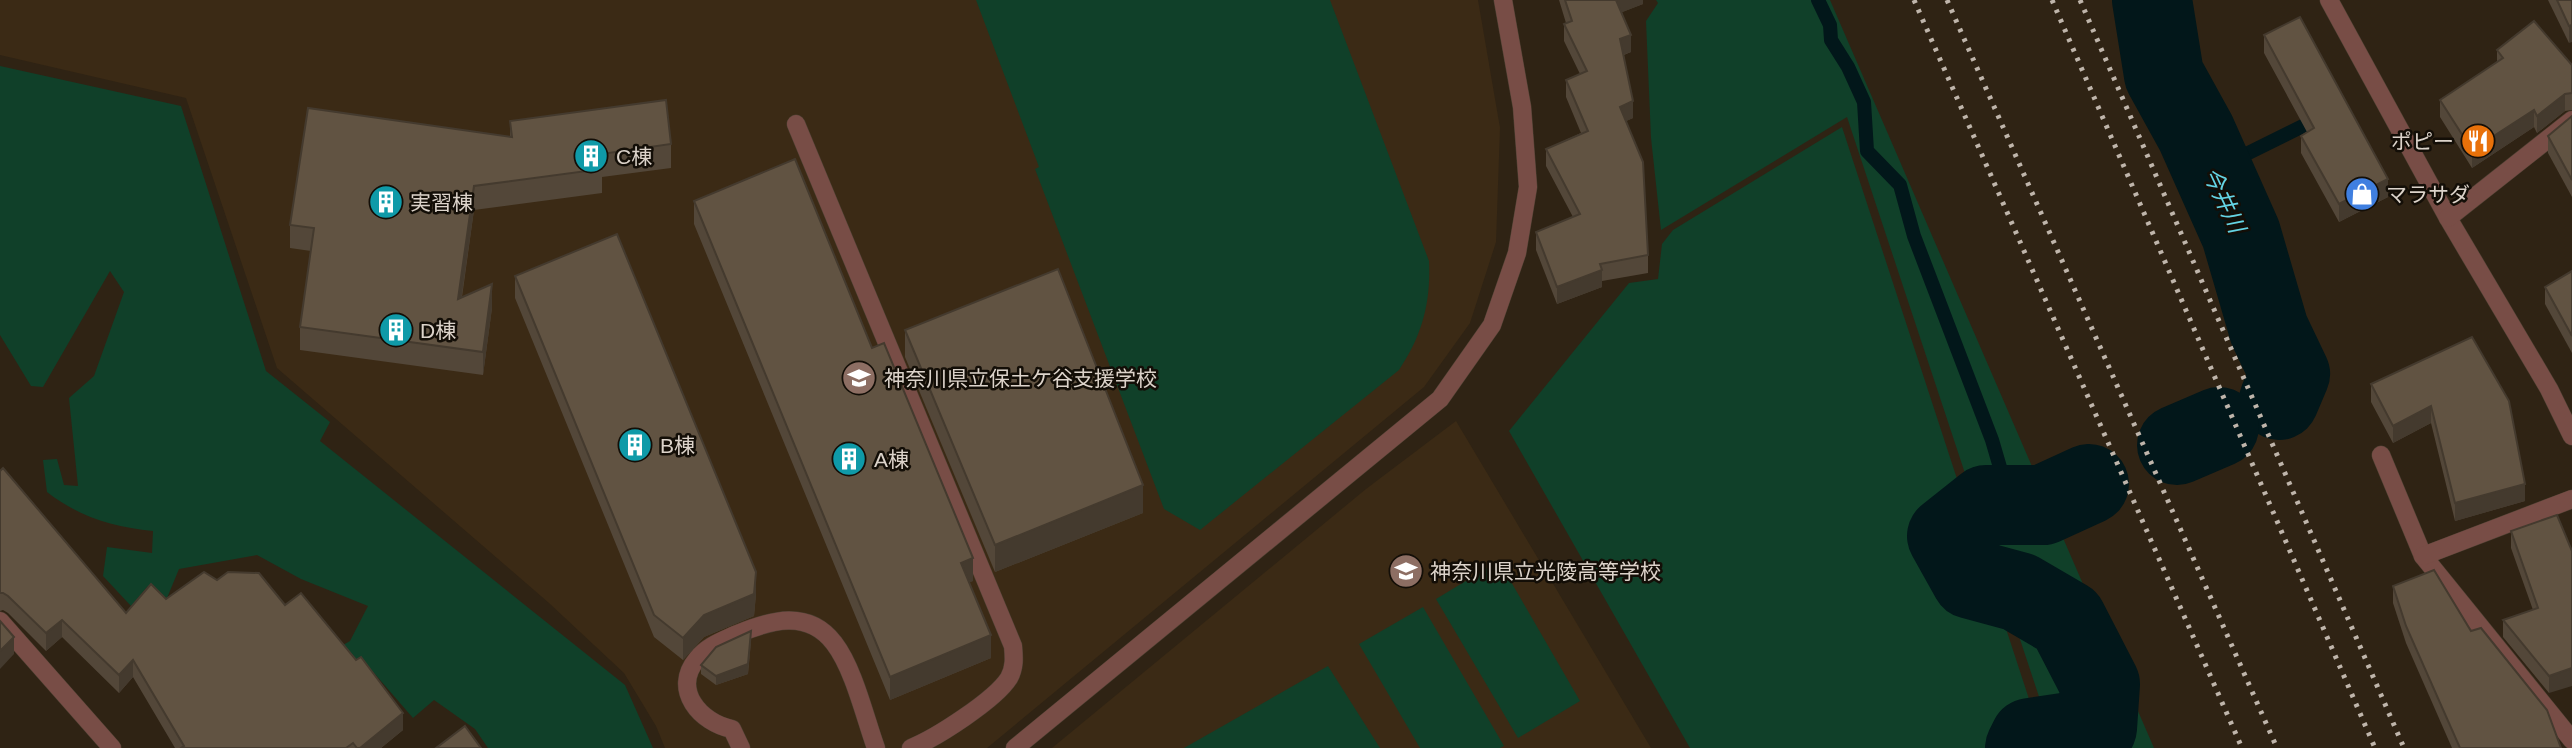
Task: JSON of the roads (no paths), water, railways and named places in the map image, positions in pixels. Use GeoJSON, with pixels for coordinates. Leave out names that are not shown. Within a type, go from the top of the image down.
{"type":"FeatureCollection","features":[{"type":"Feature","properties":{"kind":"street"},"geometry":{"type":"LineString","coordinates":[[1015,748],[1440,399],[1492,325],[1517,253],[1528,187],[1522,107],[1503,0]]}},
{"type":"Feature","properties":{"kind":"street"},"geometry":{"type":"LineString","coordinates":[[2329,0],[2448,218],[2549,389],[2572,436]]}},
{"type":"Feature","properties":{"kind":"street"},"geometry":{"type":"LineString","coordinates":[[2448,218],[2572,120]]}},
{"type":"Feature","properties":{"kind":"street"},"geometry":{"type":"LineString","coordinates":[[796,124],[1013,646],[1013,666],[1004,684],[937,737],[911,748]]}},
{"type":"Feature","properties":{"kind":"street"},"geometry":{"type":"LineString","coordinates":[[2381,455],[2423,556],[2572,740]]}},
{"type":"Feature","properties":{"kind":"street"},"geometry":{"type":"LineString","coordinates":[[2423,556],[2572,499]]}},
{"type":"Feature","properties":{"kind":"street"},"geometry":{"type":"LineString","coordinates":[[741,748],[732,729],[715,725],[699,715],[690,698],[689,680],[694,662],[707,648],[766,622],[784,619],[804,621],[821,630],[835,644],[876,748]]}},
{"type":"Feature","properties":{"kind":"street"},"geometry":{"type":"LineString","coordinates":[[0,621],[112,748]]}},
{"type":"Feature","properties":{"kind":"waterway"},"geometry":{"type":"LineString","coordinates":[[1818,0],[1830,25],[1831,40],[1848,67],[1864,102],[1867,151],[1900,185],[1914,236],[1992,440],[2011,505]]}},
{"type":"Feature","properties":{"kind":"waterway","name":"今井川"},"geometry":{"type":"LineString","coordinates":[[2152,0],[2164,75],[2196,133],[2241,234],[2269,330],[2290,374],[2279,400]]}},
{"type":"Feature","properties":{"kind":"waterway"},"geometry":{"type":"LineString","coordinates":[[2212,171],[2319,118]]}},
{"type":"Feature","properties":{"kind":"waterway","name":"今井川"},"geometry":{"type":"LineString","coordinates":[[2177,445],[2219,427]]}},
{"type":"Feature","properties":{"kind":"waterway","name":"今井川"},"geometry":{"type":"LineString","coordinates":[[2025,748],[2030,738],[2097,728],[2100,684],[2067,620],[2019,592],[1971,579],[1947,536],[1986,505],[2043,505],[2089,484]]}},
{"type":"Feature","properties":{"kind":"railway"},"geometry":{"type":"LineString","coordinates":[[1914,0],[2242,748]]}},
{"type":"Feature","properties":{"kind":"railway"},"geometry":{"type":"LineString","coordinates":[[1947,0],[2277,748]]}},
{"type":"Feature","properties":{"kind":"railway"},"geometry":{"type":"LineString","coordinates":[[2052,0],[2375,748]]}},
{"type":"Feature","properties":{"kind":"railway"},"geometry":{"type":"LineString","coordinates":[[2080,0],[2404,748]]}},
{"type":"Feature","properties":{"kind":"place","name":"ポピー"},"geometry":{"type":"Point","coordinates":[2478,141]}},
{"type":"Feature","properties":{"kind":"place","name":"C棟"},"geometry":{"type":"Point","coordinates":[591,156]}},
{"type":"Feature","properties":{"kind":"place","name":"マラサダ"},"geometry":{"type":"Point","coordinates":[2362,194]}},
{"type":"Feature","properties":{"kind":"place","name":"実習棟"},"geometry":{"type":"Point","coordinates":[386,202]}},
{"type":"Feature","properties":{"kind":"place","name":"D棟"},"geometry":{"type":"Point","coordinates":[396,330]}},
{"type":"Feature","properties":{"kind":"place","name":"神奈川県立保土ケ谷支援学校"},"geometry":{"type":"Point","coordinates":[859,378]}},
{"type":"Feature","properties":{"kind":"place","name":"B棟"},"geometry":{"type":"Point","coordinates":[635,445]}},
{"type":"Feature","properties":{"kind":"place","name":"A棟"},"geometry":{"type":"Point","coordinates":[849,459]}},
{"type":"Feature","properties":{"kind":"place","name":"神奈川県立光陵高等学校"},"geometry":{"type":"Point","coordinates":[1406,571]}}]}
